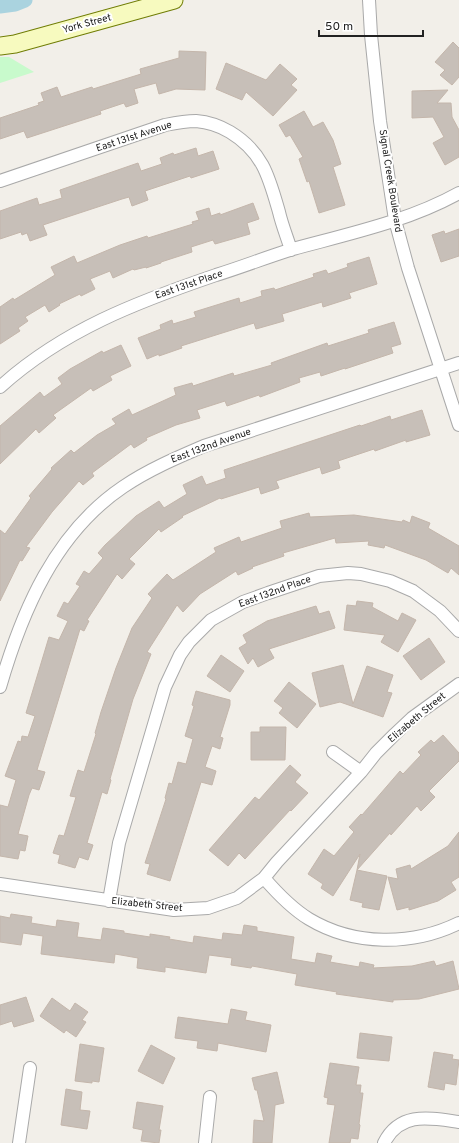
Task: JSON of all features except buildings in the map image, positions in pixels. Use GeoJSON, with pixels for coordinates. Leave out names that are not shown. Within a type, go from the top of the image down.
{"type":"FeatureCollection","features":[{"type":"Feature","properties":{"kind":"street","name":"York Street"},"geometry":{"type":"LineString","coordinates":[[0,46],[15,44],[174,0]]}},
{"type":"Feature","properties":{"kind":"street","name":"Signal Creek Boulevard"},"geometry":{"type":"LineString","coordinates":[[369,0],[380,121],[395,220],[408,268],[459,425]]}},
{"type":"Feature","properties":{"kind":"street","name":"East 131st Avenue"},"geometry":{"type":"LineString","coordinates":[[0,181],[166,125],[186,121],[205,122],[224,128],[237,136],[248,145],[259,158],[270,180],[291,250]]}},
{"type":"Feature","properties":{"kind":"street","name":"East 131st Place"},"geometry":{"type":"LineString","coordinates":[[0,387],[18,371],[56,344],[105,317],[159,294],[291,250],[362,231],[395,220],[446,200],[459,193]]}},
{"type":"Feature","properties":{"kind":"street","name":"East 132nd Avenue"},"geometry":{"type":"LineString","coordinates":[[0,687],[25,612],[48,568],[74,532],[105,501],[122,488],[137,478],[175,458],[204,446],[459,363]]}},
{"type":"Feature","properties":{"kind":"street","name":"East 132nd Place"},"geometry":{"type":"LineString","coordinates":[[109,901],[119,843],[165,688],[180,655],[189,642],[211,620],[243,602],[319,576],[361,574],[390,581],[413,591],[440,611],[459,631]]}},
{"type":"Feature","properties":{"kind":"street","name":"Elizabeth Street"},"geometry":{"type":"LineString","coordinates":[[0,884],[174,910],[208,908],[237,898],[264,878],[361,772],[376,753],[395,734],[433,702],[459,684]]}},
{"type":"Feature","properties":{"kind":"street"},"geometry":{"type":"LineString","coordinates":[[333,752],[361,772]]}},
{"type":"Feature","properties":{"kind":"street"},"geometry":{"type":"LineString","coordinates":[[264,878],[291,906],[308,918],[325,927],[347,935],[367,939],[388,940],[409,938],[434,933],[459,923]]}},
{"type":"Feature","properties":{"kind":"street"},"geometry":{"type":"LineString","coordinates":[[19,1143],[30,1068]]}},
{"type":"Feature","properties":{"kind":"street"},"geometry":{"type":"LineString","coordinates":[[205,1143],[210,1097]]}},
{"type":"Feature","properties":{"kind":"street"},"geometry":{"type":"LineString","coordinates":[[384,1143],[396,1128],[414,1118],[429,1118],[459,1122]]}},
{"type":"Feature","properties":{"kind":"green space"},"geometry":{"type":"Polygon","coordinates":[[[0,57],[9,57],[34,72],[0,83],[0,57]]]}},
{"type":"Feature","properties":{"kind":"waterway"},"geometry":{"type":"LineString","coordinates":[[0,6],[15,4],[25,0]]}}]}
